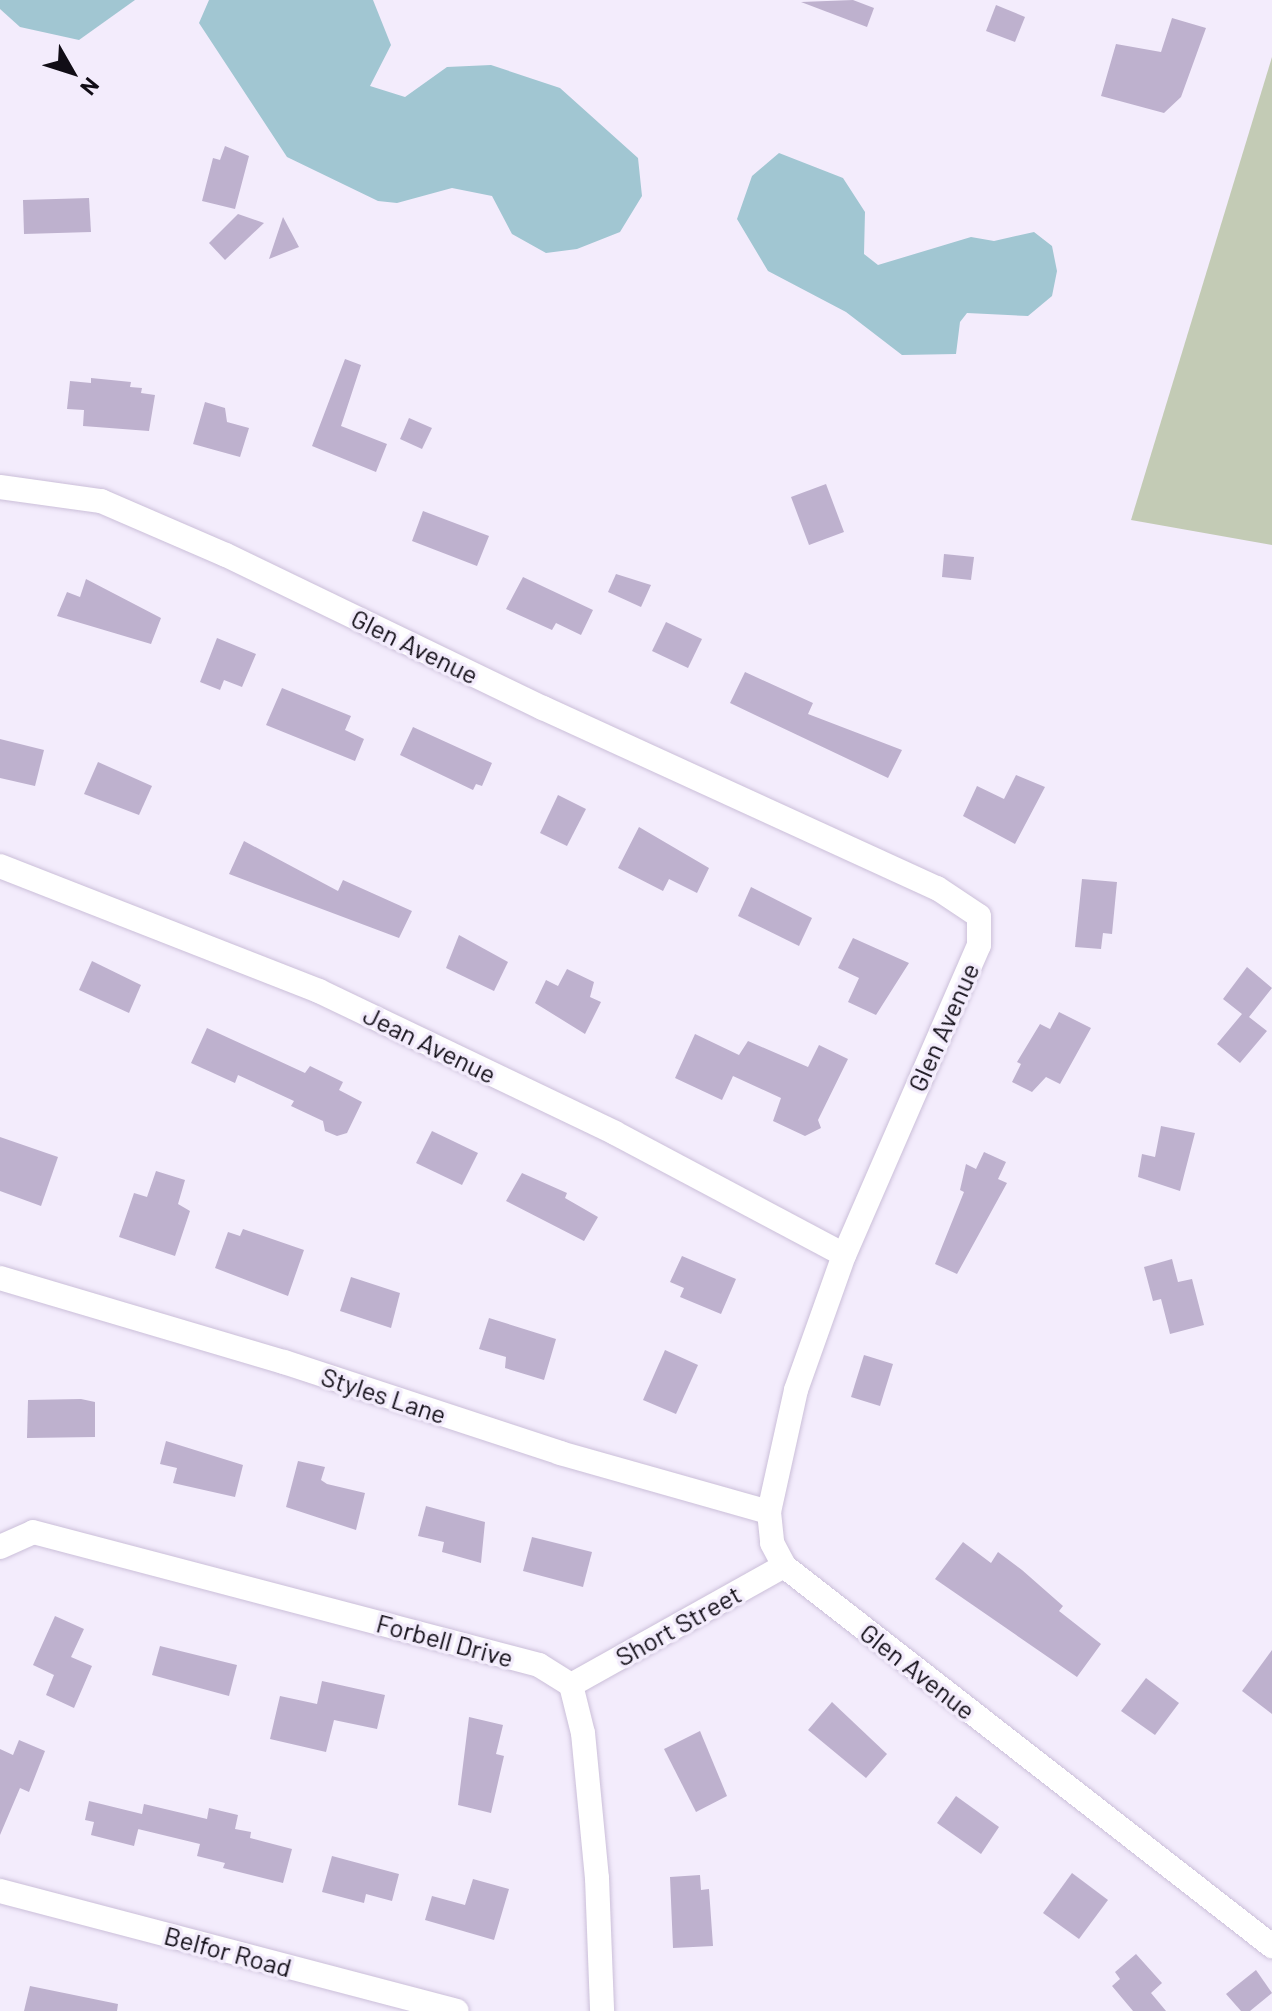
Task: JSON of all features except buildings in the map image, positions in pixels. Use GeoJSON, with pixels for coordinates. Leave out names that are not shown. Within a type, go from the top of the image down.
{"type":"FeatureCollection","features":[{"type":"Feature","properties":{"kind":"street","name":"Glen Avenue"},"geometry":{"type":"LineString","coordinates":[[0,487],[101,501],[226,555],[543,708],[937,888],[979,916],[979,945],[844,1255],[796,1390],[769,1512],[772,1543],[784,1566],[1272,1946]]}},
{"type":"Feature","properties":{"kind":"street","name":"Jean Avenue"},"geometry":{"type":"LineString","coordinates":[[0,866],[319,991],[615,1133],[844,1255]]}},
{"type":"Feature","properties":{"kind":"street","name":"Styles Lane"},"geometry":{"type":"LineString","coordinates":[[0,1278],[284,1362],[560,1453],[769,1512]]}},
{"type":"Feature","properties":{"kind":"street","name":"Forbell Drive"},"geometry":{"type":"LineString","coordinates":[[0,1547],[33,1532],[539,1665],[571,1685]]}},
{"type":"Feature","properties":{"kind":"street","name":"Short Street"},"geometry":{"type":"LineString","coordinates":[[571,1685],[784,1566]]}},
{"type":"Feature","properties":{"kind":"street"},"geometry":{"type":"LineString","coordinates":[[571,1685],[583,1733],[597,1878],[602,2011]]}},
{"type":"Feature","properties":{"kind":"street","name":"Belfor Road"},"geometry":{"type":"LineString","coordinates":[[0,1891],[456,2011]]}},
{"type":"Feature","properties":{"kind":"green space"},"geometry":{"type":"Polygon","coordinates":[[[1272,57],[1272,545],[1131,520],[1272,57]]]}},
{"type":"Feature","properties":{"kind":"water"},"geometry":{"type":"Polygon","coordinates":[[[0,0],[135,0],[79,40],[20,27],[0,9],[0,0]]]}},
{"type":"Feature","properties":{"kind":"water"},"geometry":{"type":"Polygon","coordinates":[[[209,0],[373,0],[391,45],[370,86],[405,97],[447,67],[491,65],[560,88],[638,158],[642,196],[620,232],[577,249],[546,253],[512,234],[492,196],[452,188],[397,203],[378,201],[287,157],[199,23],[209,0]]]}},
{"type":"Feature","properties":{"kind":"water"},"geometry":{"type":"Polygon","coordinates":[[[779,153],[843,178],[865,212],[864,254],[878,265],[971,237],[994,241],[1034,232],[1052,246],[1057,271],[1052,296],[1028,316],[967,313],[960,322],[956,354],[902,355],[846,312],[768,271],[737,219],[752,176],[779,153]]]}}]}
